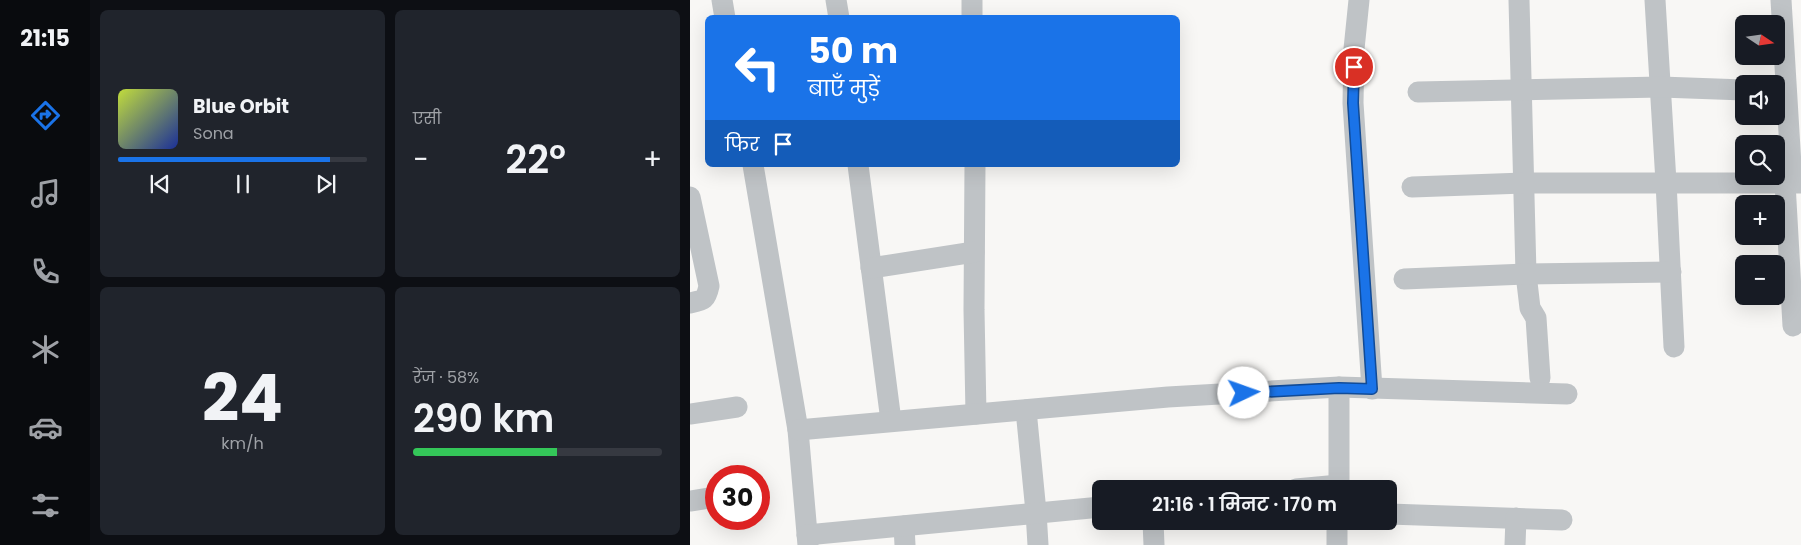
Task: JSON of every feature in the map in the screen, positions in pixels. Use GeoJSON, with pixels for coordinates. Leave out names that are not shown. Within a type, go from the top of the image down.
{"type":"FeatureCollection","features":[{"type":"Feature","properties":{"kind":"street"},"geometry":{"type":"LineString","coordinates":[[722,0],[725,15]]}},
{"type":"Feature","properties":{"kind":"street"},"geometry":{"type":"LineString","coordinates":[[836,0],[838,15]]}},
{"type":"Feature","properties":{"kind":"street"},"geometry":{"type":"LineString","coordinates":[[972,0],[972,15]]}},
{"type":"Feature","properties":{"kind":"street"},"geometry":{"type":"LineString","coordinates":[[1359,0],[1354,49],[1353,103],[1372,389]]}},
{"type":"Feature","properties":{"kind":"street"},"geometry":{"type":"LineString","coordinates":[[1519,0],[1526,274],[1530,308],[1536,318],[1540,378]]}},
{"type":"Feature","properties":{"kind":"street"},"geometry":{"type":"LineString","coordinates":[[1655,0],[1674,347]]}},
{"type":"Feature","properties":{"kind":"street"},"geometry":{"type":"LineString","coordinates":[[1781,0],[1793,183],[1793,326]]}},
{"type":"Feature","properties":{"kind":"street"},"geometry":{"type":"LineString","coordinates":[[1418,92],[1661,87],[1735,90]]}},
{"type":"Feature","properties":{"kind":"street"},"geometry":{"type":"LineString","coordinates":[[753,167],[798,430],[808,540],[905,535],[1036,512],[1092,507]]}},
{"type":"Feature","properties":{"kind":"street"},"geometry":{"type":"LineString","coordinates":[[862,167],[871,268],[891,421]]}},
{"type":"Feature","properties":{"kind":"street"},"geometry":{"type":"LineString","coordinates":[[975,167],[976,414]]}},
{"type":"Feature","properties":{"kind":"street"},"geometry":{"type":"LineString","coordinates":[[1412,187],[1524,183],[1793,183]]}},
{"type":"Feature","properties":{"kind":"street"},"geometry":{"type":"LineString","coordinates":[[690,197],[710,286],[707,296],[703,300],[690,303]]}},
{"type":"Feature","properties":{"kind":"street"},"geometry":{"type":"LineString","coordinates":[[871,268],[974,252]]}},
{"type":"Feature","properties":{"kind":"street"},"geometry":{"type":"LineString","coordinates":[[1404,279],[1526,274],[1671,272]]}},
{"type":"Feature","properties":{"kind":"street"},"geometry":{"type":"LineString","coordinates":[[1339,388],[1339,480]]}},
{"type":"Feature","properties":{"kind":"street"},"geometry":{"type":"LineString","coordinates":[[798,430],[1168,397],[1339,388],[1567,394]]}},
{"type":"Feature","properties":{"kind":"street"},"geometry":{"type":"LineString","coordinates":[[690,414],[736,407]]}},
{"type":"Feature","properties":{"kind":"street"},"geometry":{"type":"LineString","coordinates":[[1026,410],[1038,545]]}},
{"type":"Feature","properties":{"kind":"street"},"geometry":{"type":"LineString","coordinates":[[690,501],[705,499]]}},
{"type":"Feature","properties":{"kind":"street"},"geometry":{"type":"LineString","coordinates":[[1397,514],[1562,520]]}},
{"type":"Feature","properties":{"kind":"street"},"geometry":{"type":"LineString","coordinates":[[1515,545],[1516,518]]}},
{"type":"Feature","properties":{"kind":"street"},"geometry":{"type":"LineString","coordinates":[[1153,530],[1154,545]]}},
{"type":"Feature","properties":{"kind":"street"},"geometry":{"type":"LineString","coordinates":[[1336,545],[1337,530]]}},
{"type":"Feature","properties":{"kind":"route"},"geometry":{"type":"LineString","coordinates":[[1244,393],[1339,388],[1372,389],[1353,103],[1354,67]]}}]}
